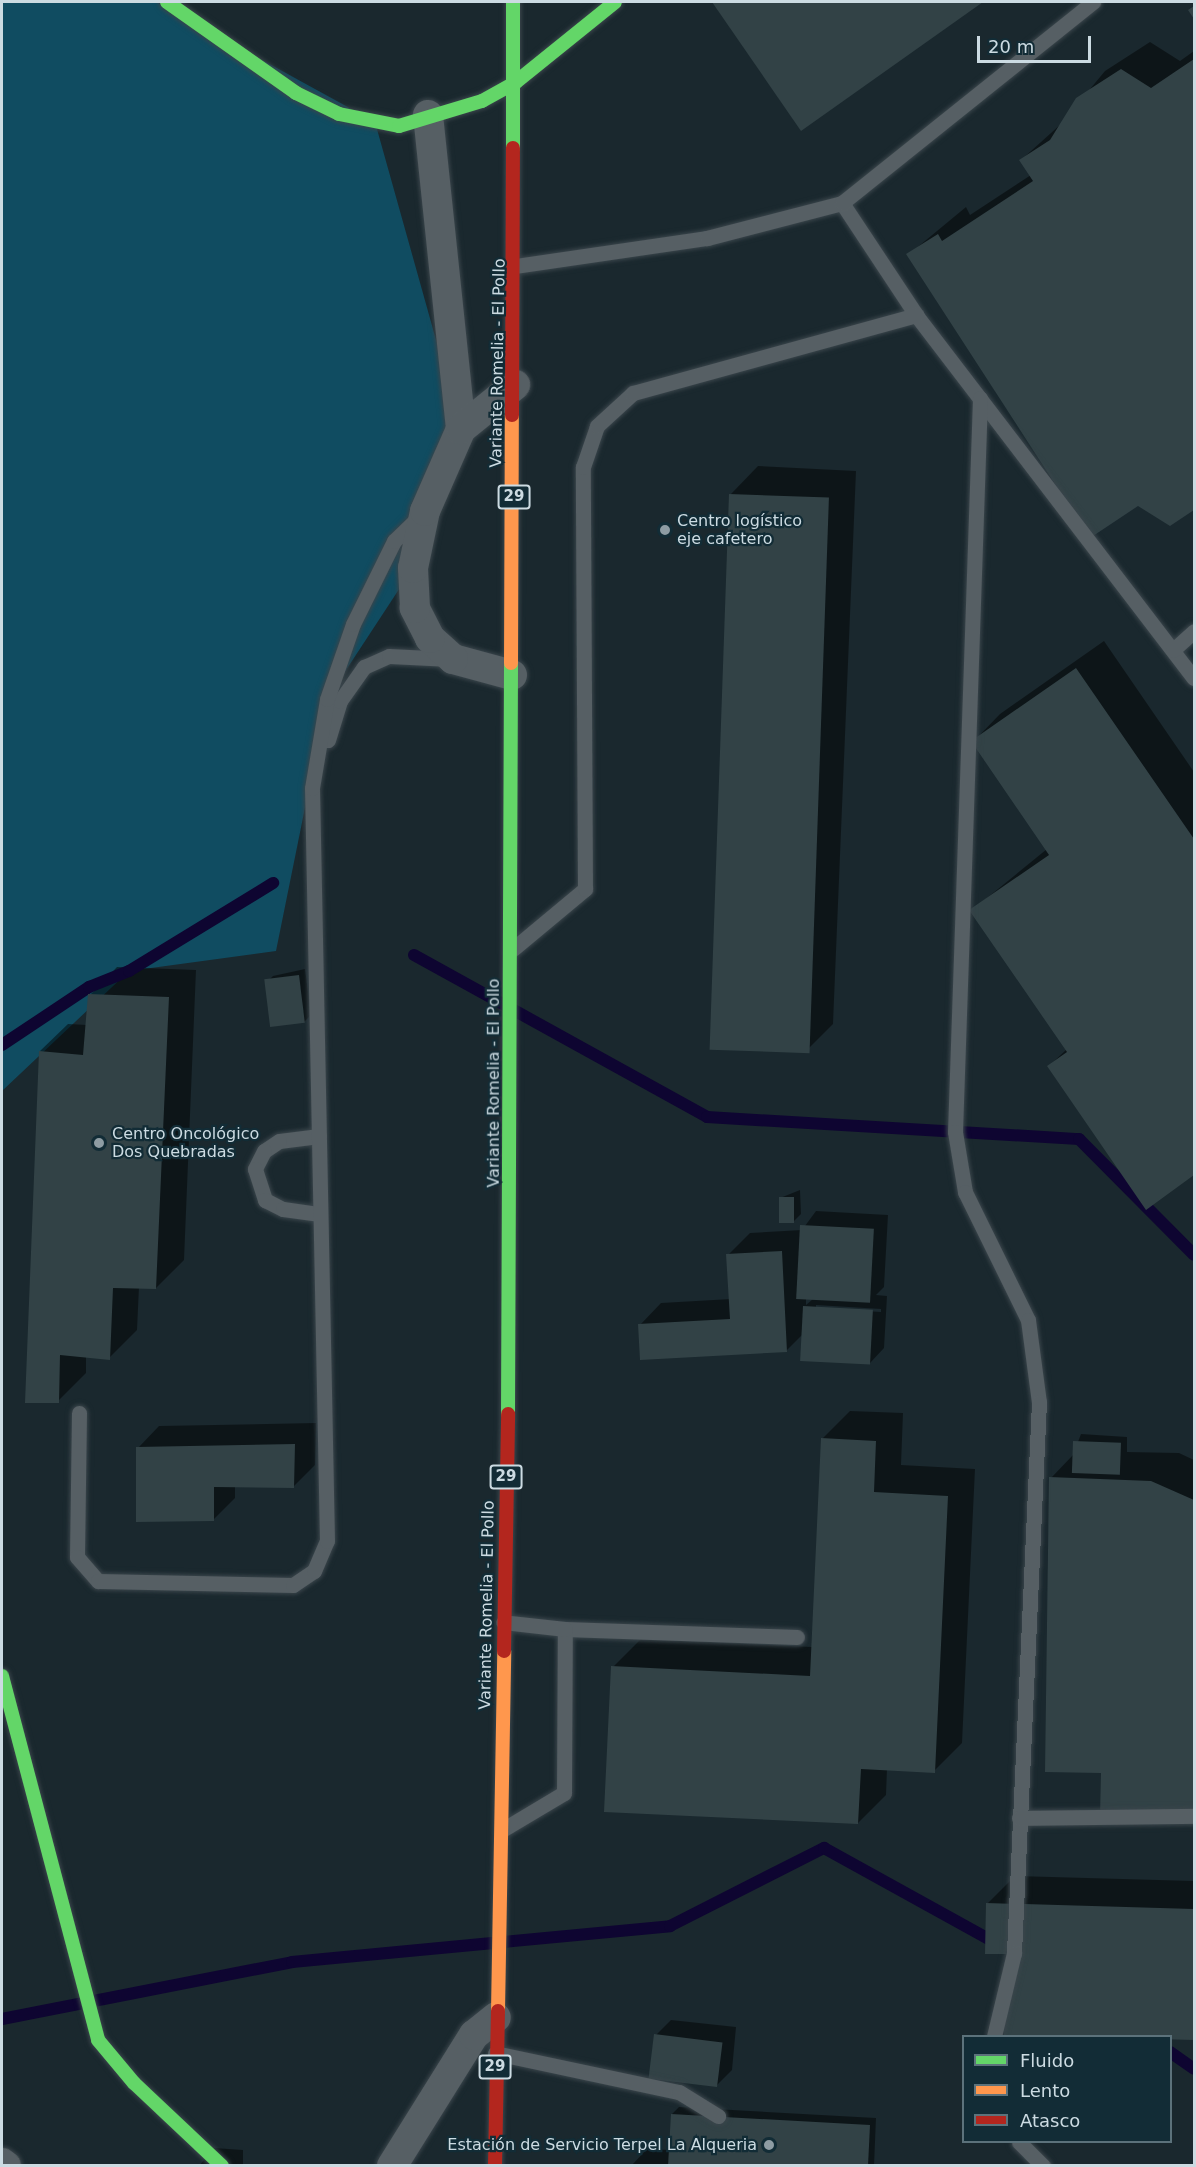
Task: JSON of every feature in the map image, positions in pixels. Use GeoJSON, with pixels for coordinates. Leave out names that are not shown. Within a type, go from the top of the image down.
{"type":"FeatureCollection","features":[{"type":"Feature","properties":{"kind":"main road"},"geometry":{"type":"LineString","coordinates":[[167,2],[296,93],[339,114],[399,126],[428,115],[482,101],[516,82],[615,2]]}},
{"type":"Feature","properties":{"kind":"main road","name":"Variante Romelia - El Pollo"},"geometry":{"type":"LineString","coordinates":[[495,2166],[511,1042],[516,266],[516,82],[513,2]]}},
{"type":"Feature","properties":{"kind":"main road"},"geometry":{"type":"LineString","coordinates":[[2,1676],[98,2040],[134,2083],[222,2166]]}},
{"type":"Feature","properties":{"kind":"street"},"geometry":{"type":"LineString","coordinates":[[428,115],[461,429]]}},
{"type":"Feature","properties":{"kind":"street"},"geometry":{"type":"LineString","coordinates":[[512,675],[453,659],[430,638],[416,608],[413,568],[425,511],[461,429],[514,386]]}},
{"type":"Feature","properties":{"kind":"street"},"geometry":{"type":"LineString","coordinates":[[392,2166],[474,2035],[496,2017]]}},
{"type":"Feature","properties":{"kind":"street"},"geometry":{"type":"LineString","coordinates":[[2,2163],[6,2166]]}},
{"type":"Feature","properties":{"kind":"lane"},"geometry":{"type":"LineString","coordinates":[[516,266],[707,238],[842,203],[1093,2]]}},
{"type":"Feature","properties":{"kind":"lane"},"geometry":{"type":"LineString","coordinates":[[842,203],[916,315],[1194,678]]}},
{"type":"Feature","properties":{"kind":"lane"},"geometry":{"type":"LineString","coordinates":[[510,951],[585,890],[583,467],[597,426],[633,393],[916,315]]}},
{"type":"Feature","properties":{"kind":"lane"},"geometry":{"type":"LineString","coordinates":[[980,398],[955,1131],[965,1192],[1028,1320],[1039,1402],[1014,1953],[994,2035]]}},
{"type":"Feature","properties":{"kind":"lane"},"geometry":{"type":"LineString","coordinates":[[79,1413],[77,1557],[98,1581],[293,1585],[314,1571],[327,1542],[312,788],[327,699],[353,624],[393,542],[425,511]]}},
{"type":"Feature","properties":{"kind":"lane"},"geometry":{"type":"LineString","coordinates":[[1173,650],[1194,631]]}},
{"type":"Feature","properties":{"kind":"lane"},"geometry":{"type":"LineString","coordinates":[[312,788],[340,702],[364,667],[389,656],[453,659]]}},
{"type":"Feature","properties":{"kind":"lane"},"geometry":{"type":"LineString","coordinates":[[319,1136],[279,1141],[264,1151],[255,1169],[265,1200],[283,1209],[320,1214]]}},
{"type":"Feature","properties":{"kind":"lane"},"geometry":{"type":"LineString","coordinates":[[503,1622],[566,1629],[797,1637]]}},
{"type":"Feature","properties":{"kind":"lane"},"geometry":{"type":"LineString","coordinates":[[499,1832],[564,1793],[566,1629]]}},
{"type":"Feature","properties":{"kind":"lane"},"geometry":{"type":"LineString","coordinates":[[1019,1818],[1194,1816]]}},
{"type":"Feature","properties":{"kind":"lane"},"geometry":{"type":"LineString","coordinates":[[495,2054],[679,2092],[718,2116]]}},
{"type":"Feature","properties":{"kind":"lane"},"geometry":{"type":"LineString","coordinates":[[1020,2143],[1043,2166]]}},
{"type":"Feature","properties":{"kind":"shaded area"},"geometry":{"type":"Polygon","coordinates":[[[2,2],[157,2],[375,122],[461,429],[413,568],[327,699],[276,951],[129,971],[2,1091],[2,2]]]}},
{"type":"Feature","properties":{"kind":"building"},"geometry":{"type":"Polygon","coordinates":[[[712,2],[983,2],[801,131],[712,2]]]}},
{"type":"Feature","properties":{"kind":"building"},"geometry":{"type":"Polygon","coordinates":[[[1194,6],[1194,19],[1188,10],[1194,6]]]}},
{"type":"Feature","properties":{"kind":"building"},"geometry":{"type":"Polygon","coordinates":[[[1194,59],[1194,510],[1170,526],[1138,506],[1090,538],[906,254],[938,234],[942,241],[1033,181],[1019,160],[1050,140],[1076,98],[1121,69],[1151,88],[1194,59]]]}},
{"type":"Feature","properties":{"kind":"building"},"geometry":{"type":"Polygon","coordinates":[[[729,494],[829,497],[810,1053],[710,1050],[729,494]]]}},
{"type":"Feature","properties":{"kind":"building"},"geometry":{"type":"Polygon","coordinates":[[[1076,668],[1194,839],[1194,1175],[1146,1210],[1047,1066],[1067,1052],[969,910],[1049,855],[971,741],[1076,668]]]}},
{"type":"Feature","properties":{"kind":"building"},"geometry":{"type":"Polygon","coordinates":[[[299,975],[305,1023],[270,1027],[264,979],[299,975]]]}},
{"type":"Feature","properties":{"kind":"building","name":"Centro Oncológico Dos Quebradas"},"geometry":{"type":"Polygon","coordinates":[[[88,994],[169,997],[156,1289],[113,1288],[110,1360],[60,1355],[59,1403],[25,1403],[39,1051],[83,1055],[88,994]]]}},
{"type":"Feature","properties":{"kind":"building"},"geometry":{"type":"Polygon","coordinates":[[[779,1197],[794,1197],[794,1223],[779,1223],[779,1197]]]}},
{"type":"Feature","properties":{"kind":"building"},"geometry":{"type":"Polygon","coordinates":[[[800,1225],[874,1229],[870,1303],[796,1299],[800,1225]]]}},
{"type":"Feature","properties":{"kind":"building"},"geometry":{"type":"Polygon","coordinates":[[[782,1251],[787,1352],[640,1360],[638,1324],[730,1319],[726,1254],[782,1251]]]}},
{"type":"Feature","properties":{"kind":"building"},"geometry":{"type":"Polygon","coordinates":[[[803,1306],[873,1310],[870,1365],[800,1361],[803,1306]]]}},
{"type":"Feature","properties":{"kind":"building"},"geometry":{"type":"Polygon","coordinates":[[[821,1438],[876,1441],[874,1492],[948,1496],[935,1773],[861,1769],[858,1824],[604,1812],[611,1666],[810,1676],[821,1438]]]}},
{"type":"Feature","properties":{"kind":"building"},"geometry":{"type":"Polygon","coordinates":[[[1073,1441],[1121,1443],[1120,1475],[1072,1473],[1073,1441]]]}},
{"type":"Feature","properties":{"kind":"building"},"geometry":{"type":"Polygon","coordinates":[[[295,1444],[294,1488],[214,1487],[214,1521],[136,1522],[136,1447],[295,1444]]]}},
{"type":"Feature","properties":{"kind":"building"},"geometry":{"type":"Polygon","coordinates":[[[1049,1477],[1151,1481],[1194,1500],[1194,1819],[1100,1816],[1101,1773],[1045,1772],[1049,1477]]]}},
{"type":"Feature","properties":{"kind":"building"},"geometry":{"type":"Polygon","coordinates":[[[986,1903],[1194,1909],[1194,2040],[1172,2039],[1172,2035],[1004,2035],[1007,1954],[985,1954],[986,1903]]]}},
{"type":"Feature","properties":{"kind":"building"},"geometry":{"type":"Polygon","coordinates":[[[654,2034],[722,2042],[717,2087],[649,2079],[654,2034]]]}},
{"type":"Feature","properties":{"kind":"building","name":"Estación de Servicio Terpel La Alqueria"},"geometry":{"type":"Polygon","coordinates":[[[671,2114],[870,2125],[868,2166],[668,2166],[671,2114]]]}},
{"type":"Feature","properties":{"kind":"waterway"},"geometry":{"type":"LineString","coordinates":[[2,1045],[89,987],[129,971],[273,883]]}},
{"type":"Feature","properties":{"kind":"waterway"},"geometry":{"type":"LineString","coordinates":[[414,955],[707,1117],[1079,1139],[1194,1255]]}},
{"type":"Feature","properties":{"kind":"waterway"},"geometry":{"type":"LineString","coordinates":[[2,2019],[292,1962],[670,1926],[824,1848],[1000,1945]]}},
{"type":"Feature","properties":{"kind":"waterway"},"geometry":{"type":"LineString","coordinates":[[1172,2053],[1194,2069]]}},
{"type":"Feature","properties":{"kind":"traffic: fast"},"geometry":{"type":"LineString","coordinates":[[167,2],[296,93],[339,114],[399,126],[482,101],[516,82],[615,2]]}},
{"type":"Feature","properties":{"kind":"traffic: fast"},"geometry":{"type":"LineString","coordinates":[[513,2],[513,148]]}},
{"type":"Feature","properties":{"kind":"traffic: fast"},"geometry":{"type":"LineString","coordinates":[[508,1414],[511,663]]}},
{"type":"Feature","properties":{"kind":"traffic: fast"},"geometry":{"type":"LineString","coordinates":[[2,1676],[98,2040],[134,2083],[222,2166]]}},
{"type":"Feature","properties":{"kind":"traffic: slow"},"geometry":{"type":"LineString","coordinates":[[511,663],[512,415]]}},
{"type":"Feature","properties":{"kind":"traffic: slow"},"geometry":{"type":"LineString","coordinates":[[498,2011],[504,1651]]}},
{"type":"Feature","properties":{"kind":"traffic: jam"},"geometry":{"type":"LineString","coordinates":[[512,415],[513,148]]}},
{"type":"Feature","properties":{"kind":"traffic: jam"},"geometry":{"type":"LineString","coordinates":[[504,1651],[508,1414]]}},
{"type":"Feature","properties":{"kind":"traffic: jam"},"geometry":{"type":"LineString","coordinates":[[495,2166],[498,2011]]}},
{"type":"Feature","properties":{"kind":"place","name":"Centro logístico eje cafetero"},"geometry":{"type":"Point","coordinates":[665,530]}},
{"type":"Feature","properties":{"kind":"place","name":"Centro Oncológico Dos Quebradas"},"geometry":{"type":"Point","coordinates":[99,1143]}},
{"type":"Feature","properties":{"kind":"place","name":"Estación de Servicio Terpel La Alqueria"},"geometry":{"type":"Point","coordinates":[769,2145]}}]}
